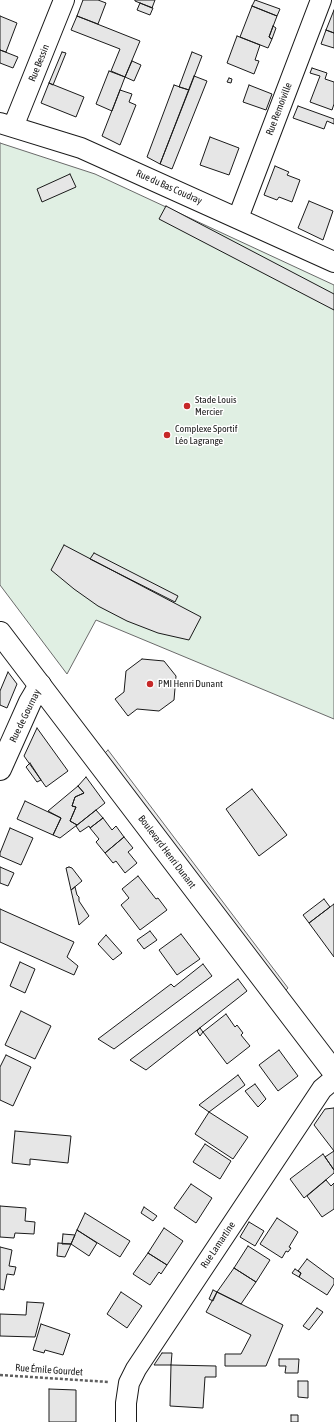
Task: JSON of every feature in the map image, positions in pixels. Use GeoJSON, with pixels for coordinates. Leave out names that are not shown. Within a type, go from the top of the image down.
{"type":"FeatureCollection","features":[{"type":"Feature","properties":{"kind":"main road","name":"Boulevard Henri Dunant"},"geometry":{"type":"LineString","coordinates":[[0,633],[334,1072]]}},
{"type":"Feature","properties":{"kind":"main road","name":"Rue de Gournay"},"geometry":{"type":"LineString","coordinates":[[0,769],[30,702],[40,685]]}},
{"type":"Feature","properties":{"kind":"street","name":"Rue Bessin"},"geometry":{"type":"LineString","coordinates":[[7,125],[64,0]]}},
{"type":"Feature","properties":{"kind":"street","name":"Rue Remoiville"},"geometry":{"type":"LineString","coordinates":[[238,218],[321,0]]}},
{"type":"Feature","properties":{"kind":"street","name":"Rue du Bas Coudray"},"geometry":{"type":"LineString","coordinates":[[7,125],[81,148],[334,262]]}},
{"type":"Feature","properties":{"kind":"street","name":"Rue Lamartine"},"geometry":{"type":"LineString","coordinates":[[126,1422],[126,1403],[129,1383],[136,1369],[322,1089],[334,1079]]}},
{"type":"Feature","properties":{"kind":"path","name":"Rue Émile Gourdet"},"geometry":{"type":"LineString","coordinates":[[0,1375],[97,1382]]}},
{"type":"Feature","properties":{"kind":"green space","name":"Complexe Sportif Léo Lagrange"},"geometry":{"type":"Polygon","coordinates":[[[0,143],[95,174],[334,285],[334,719],[96,620],[67,674],[0,585],[0,143]]]}},
{"type":"Feature","properties":{"kind":"shaded area"},"geometry":{"type":"Polygon","coordinates":[[[108,750],[288,988],[283,993],[103,755],[108,750]]]}},
{"type":"Feature","properties":{"kind":"building"},"geometry":{"type":"Polygon","coordinates":[[[83,0],[98,0],[106,3],[98,24],[77,16],[83,0]]]}},
{"type":"Feature","properties":{"kind":"building"},"geometry":{"type":"Polygon","coordinates":[[[135,0],[155,0],[152,8],[135,0]]]}},
{"type":"Feature","properties":{"kind":"building"},"geometry":{"type":"Polygon","coordinates":[[[255,0],[280,9],[277,16],[252,6],[255,0]]]}},
{"type":"Feature","properties":{"kind":"building"},"geometry":{"type":"Polygon","coordinates":[[[140,3],[153,8],[150,15],[137,10],[140,3]]]}},
{"type":"Feature","properties":{"kind":"building"},"geometry":{"type":"Polygon","coordinates":[[[252,6],[277,16],[269,37],[272,39],[268,48],[240,37],[252,6]]]}},
{"type":"Feature","properties":{"kind":"building"},"geometry":{"type":"Polygon","coordinates":[[[334,10],[334,33],[326,30],[334,10]]]}},
{"type":"Feature","properties":{"kind":"building"},"geometry":{"type":"Polygon","coordinates":[[[0,16],[17,23],[6,52],[0,50],[0,16]]]}},
{"type":"Feature","properties":{"kind":"building"},"geometry":{"type":"Polygon","coordinates":[[[77,16],[140,41],[125,77],[111,71],[120,49],[71,30],[77,16]]]}},
{"type":"Feature","properties":{"kind":"building"},"geometry":{"type":"Polygon","coordinates":[[[273,26],[276,28],[272,39],[269,37],[273,26]]]}},
{"type":"Feature","properties":{"kind":"building"},"geometry":{"type":"Polygon","coordinates":[[[326,30],[334,33],[334,48],[321,44],[326,30]]]}},
{"type":"Feature","properties":{"kind":"building"},"geometry":{"type":"Polygon","coordinates":[[[237,36],[260,45],[255,60],[259,61],[254,74],[227,63],[237,36]]]}},
{"type":"Feature","properties":{"kind":"building"},"geometry":{"type":"Polygon","coordinates":[[[0,50],[18,57],[13,68],[0,63],[0,50]]]}},
{"type":"Feature","properties":{"kind":"building"},"geometry":{"type":"Polygon","coordinates":[[[62,52],[66,53],[53,85],[49,83],[62,52]]]}},
{"type":"Feature","properties":{"kind":"building"},"geometry":{"type":"Polygon","coordinates":[[[192,52],[202,56],[189,90],[179,87],[192,52]]]}},
{"type":"Feature","properties":{"kind":"building"},"geometry":{"type":"Polygon","coordinates":[[[132,61],[141,65],[134,81],[125,77],[132,61]]]}},
{"type":"Feature","properties":{"kind":"building"},"geometry":{"type":"Polygon","coordinates":[[[312,68],[327,73],[325,79],[334,82],[334,104],[332,110],[310,102],[320,76],[310,73],[312,68]]]}},
{"type":"Feature","properties":{"kind":"building"},"geometry":{"type":"Polygon","coordinates":[[[109,71],[125,77],[112,111],[96,104],[109,71]]]}},
{"type":"Feature","properties":{"kind":"building"},"geometry":{"type":"Polygon","coordinates":[[[194,76],[207,81],[172,169],[160,164],[194,76]]]}},
{"type":"Feature","properties":{"kind":"building"},"geometry":{"type":"Polygon","coordinates":[[[229,78],[232,79],[231,83],[227,82],[229,78]]]}},
{"type":"Feature","properties":{"kind":"building"},"geometry":{"type":"Polygon","coordinates":[[[49,83],[84,97],[76,117],[41,103],[49,83]]]}},
{"type":"Feature","properties":{"kind":"building"},"geometry":{"type":"Polygon","coordinates":[[[174,85],[189,90],[160,164],[147,157],[174,85]]]}},
{"type":"Feature","properties":{"kind":"building"},"geometry":{"type":"Polygon","coordinates":[[[249,85],[272,94],[266,110],[243,102],[249,85]]]}},
{"type":"Feature","properties":{"kind":"building"},"geometry":{"type":"Polygon","coordinates":[[[120,90],[132,94],[129,102],[136,105],[120,145],[102,136],[120,90]]]}},
{"type":"Feature","properties":{"kind":"building"},"geometry":{"type":"Polygon","coordinates":[[[298,106],[334,119],[334,124],[327,121],[324,129],[293,118],[298,106]]]}},
{"type":"Feature","properties":{"kind":"building"},"geometry":{"type":"Polygon","coordinates":[[[210,137],[239,148],[229,175],[200,165],[210,137]]]}},
{"type":"Feature","properties":{"kind":"building"},"geometry":{"type":"Polygon","coordinates":[[[275,166],[289,172],[287,175],[300,180],[292,202],[279,197],[277,200],[264,195],[275,166]]]}},
{"type":"Feature","properties":{"kind":"building"},"geometry":{"type":"Polygon","coordinates":[[[70,174],[76,187],[42,202],[37,189],[70,174]]]}},
{"type":"Feature","properties":{"kind":"building"},"geometry":{"type":"Polygon","coordinates":[[[309,201],[333,211],[323,240],[298,228],[309,201]]]}},
{"type":"Feature","properties":{"kind":"building"},"geometry":{"type":"Polygon","coordinates":[[[166,206],[334,294],[334,310],[159,219],[166,206]]]}},
{"type":"Feature","properties":{"kind":"building"},"geometry":{"type":"Polygon","coordinates":[[[64,545],[201,617],[189,640],[158,633],[127,621],[98,606],[74,589],[51,570],[64,545]]]}},
{"type":"Feature","properties":{"kind":"building"},"geometry":{"type":"Polygon","coordinates":[[[94,553],[178,596],[175,602],[90,559],[94,553]]]}},
{"type":"Feature","properties":{"kind":"building","name":"PMI Henri Dunant"},"geometry":{"type":"Polygon","coordinates":[[[142,659],[164,661],[176,676],[174,700],[159,711],[137,709],[128,716],[115,699],[124,692],[126,671],[142,659]]]}},
{"type":"Feature","properties":{"kind":"building"},"geometry":{"type":"Polygon","coordinates":[[[8,672],[17,684],[7,708],[0,705],[0,691],[8,672]]]}},
{"type":"Feature","properties":{"kind":"building"},"geometry":{"type":"Polygon","coordinates":[[[37,728],[68,771],[46,787],[24,756],[37,728]]]}},
{"type":"Feature","properties":{"kind":"building"},"geometry":{"type":"Polygon","coordinates":[[[30,763],[41,780],[37,782],[26,767],[30,763]]]}},
{"type":"Feature","properties":{"kind":"building"},"geometry":{"type":"Polygon","coordinates":[[[86,777],[105,803],[77,825],[70,821],[76,807],[72,806],[75,797],[84,793],[78,786],[86,777]]]}},
{"type":"Feature","properties":{"kind":"building"},"geometry":{"type":"Polygon","coordinates":[[[78,786],[84,793],[75,797],[72,806],[76,807],[70,821],[77,825],[60,838],[53,835],[61,818],[48,811],[78,786]]]}},
{"type":"Feature","properties":{"kind":"building"},"geometry":{"type":"Polygon","coordinates":[[[252,789],[287,835],[259,856],[226,809],[252,789]]]}},
{"type":"Feature","properties":{"kind":"building"},"geometry":{"type":"Polygon","coordinates":[[[25,801],[61,818],[53,835],[17,819],[25,801]]]}},
{"type":"Feature","properties":{"kind":"building"},"geometry":{"type":"Polygon","coordinates":[[[96,810],[103,818],[90,828],[89,826],[80,832],[76,826],[96,810]]]}},
{"type":"Feature","properties":{"kind":"building"},"geometry":{"type":"Polygon","coordinates":[[[103,818],[112,830],[116,826],[124,837],[105,853],[96,842],[99,839],[90,828],[103,818]]]}},
{"type":"Feature","properties":{"kind":"building"},"geometry":{"type":"Polygon","coordinates":[[[10,828],[33,838],[21,865],[0,856],[10,828]]]}},
{"type":"Feature","properties":{"kind":"building"},"geometry":{"type":"Polygon","coordinates":[[[124,837],[133,848],[128,852],[137,863],[125,873],[116,861],[113,863],[105,853],[124,837]]]}},
{"type":"Feature","properties":{"kind":"building"},"geometry":{"type":"Polygon","coordinates":[[[0,867],[14,873],[8,886],[0,883],[0,867]]]}},
{"type":"Feature","properties":{"kind":"building"},"geometry":{"type":"Polygon","coordinates":[[[66,868],[72,868],[82,881],[71,890],[66,868]]]}},
{"type":"Feature","properties":{"kind":"building"},"geometry":{"type":"Polygon","coordinates":[[[138,876],[156,899],[158,898],[167,910],[140,930],[121,905],[129,898],[122,889],[138,876]]]}},
{"type":"Feature","properties":{"kind":"building"},"geometry":{"type":"Polygon","coordinates":[[[75,887],[79,901],[89,916],[79,925],[71,890],[75,887]]]}},
{"type":"Feature","properties":{"kind":"building"},"geometry":{"type":"Polygon","coordinates":[[[324,899],[330,907],[309,923],[303,915],[324,899]]]}},
{"type":"Feature","properties":{"kind":"building"},"geometry":{"type":"Polygon","coordinates":[[[334,904],[334,957],[309,923],[334,904]]]}},
{"type":"Feature","properties":{"kind":"building"},"geometry":{"type":"Polygon","coordinates":[[[0,909],[74,942],[67,957],[78,966],[74,975],[0,942],[0,909]]]}},
{"type":"Feature","properties":{"kind":"building"},"geometry":{"type":"Polygon","coordinates":[[[150,931],[157,940],[144,949],[137,940],[150,931]]]}},
{"type":"Feature","properties":{"kind":"building"},"geometry":{"type":"Polygon","coordinates":[[[181,934],[200,959],[177,975],[159,950],[181,934]]]}},
{"type":"Feature","properties":{"kind":"building"},"geometry":{"type":"Polygon","coordinates":[[[106,935],[122,953],[113,960],[98,944],[106,935]]]}},
{"type":"Feature","properties":{"kind":"building"},"geometry":{"type":"Polygon","coordinates":[[[20,962],[35,969],[25,993],[10,986],[20,962]]]}},
{"type":"Feature","properties":{"kind":"building"},"geometry":{"type":"Polygon","coordinates":[[[203,964],[212,976],[114,1049],[98,1039],[171,984],[174,987],[203,964]]]}},
{"type":"Feature","properties":{"kind":"building"},"geometry":{"type":"Polygon","coordinates":[[[238,979],[247,991],[146,1070],[130,1060],[238,979]]]}},
{"type":"Feature","properties":{"kind":"building"},"geometry":{"type":"Polygon","coordinates":[[[21,1011],[51,1026],[35,1059],[5,1045],[21,1011]]]}},
{"type":"Feature","properties":{"kind":"building"},"geometry":{"type":"Polygon","coordinates":[[[226,1014],[235,1027],[237,1025],[243,1033],[241,1035],[250,1046],[227,1064],[203,1032],[226,1014]]]}},
{"type":"Feature","properties":{"kind":"building"},"geometry":{"type":"Polygon","coordinates":[[[200,1028],[203,1032],[200,1036],[197,1031],[200,1028]]]}},
{"type":"Feature","properties":{"kind":"building"},"geometry":{"type":"Polygon","coordinates":[[[279,1050],[298,1076],[278,1091],[259,1065],[279,1050]]]}},
{"type":"Feature","properties":{"kind":"building"},"geometry":{"type":"Polygon","coordinates":[[[6,1055],[31,1067],[13,1106],[0,1100],[0,1067],[6,1055]]]}},
{"type":"Feature","properties":{"kind":"building"},"geometry":{"type":"Polygon","coordinates":[[[238,1075],[245,1085],[209,1112],[199,1105],[238,1075]]]}},
{"type":"Feature","properties":{"kind":"building"},"geometry":{"type":"Polygon","coordinates":[[[255,1084],[266,1099],[258,1107],[245,1091],[255,1084]]]}},
{"type":"Feature","properties":{"kind":"building"},"geometry":{"type":"Polygon","coordinates":[[[334,1108],[334,1151],[314,1125],[325,1109],[334,1108]]]}},
{"type":"Feature","properties":{"kind":"building"},"geometry":{"type":"Polygon","coordinates":[[[209,1112],[248,1137],[233,1159],[195,1134],[209,1112]]]}},
{"type":"Feature","properties":{"kind":"building"},"geometry":{"type":"Polygon","coordinates":[[[15,1131],[71,1136],[68,1163],[30,1159],[30,1165],[12,1163],[15,1131]]]}},
{"type":"Feature","properties":{"kind":"building"},"geometry":{"type":"Polygon","coordinates":[[[205,1144],[231,1161],[220,1179],[193,1162],[205,1144]]]}},
{"type":"Feature","properties":{"kind":"building"},"geometry":{"type":"Polygon","coordinates":[[[334,1151],[334,1170],[325,1157],[334,1151]]]}},
{"type":"Feature","properties":{"kind":"building"},"geometry":{"type":"Polygon","coordinates":[[[323,1154],[334,1170],[334,1173],[304,1198],[290,1179],[323,1154]]]}},
{"type":"Feature","properties":{"kind":"building"},"geometry":{"type":"Polygon","coordinates":[[[326,1180],[331,1186],[334,1183],[334,1209],[322,1217],[307,1196],[326,1180]]]}},
{"type":"Feature","properties":{"kind":"building"},"geometry":{"type":"Polygon","coordinates":[[[191,1184],[212,1198],[196,1223],[174,1208],[191,1184]]]}},
{"type":"Feature","properties":{"kind":"building"},"geometry":{"type":"Polygon","coordinates":[[[0,1206],[26,1208],[25,1221],[35,1222],[34,1234],[15,1233],[14,1238],[0,1237],[0,1206]]]}},
{"type":"Feature","properties":{"kind":"building"},"geometry":{"type":"Polygon","coordinates":[[[144,1207],[157,1216],[153,1221],[141,1213],[144,1207]]]}},
{"type":"Feature","properties":{"kind":"building"},"geometry":{"type":"Polygon","coordinates":[[[85,1213],[130,1241],[120,1257],[77,1230],[85,1213]]]}},
{"type":"Feature","properties":{"kind":"building"},"geometry":{"type":"Polygon","coordinates":[[[277,1218],[298,1232],[289,1247],[291,1248],[288,1252],[286,1251],[282,1258],[260,1244],[277,1218]]]}},
{"type":"Feature","properties":{"kind":"building"},"geometry":{"type":"Polygon","coordinates":[[[249,1222],[264,1231],[255,1246],[240,1237],[249,1222]]]}},
{"type":"Feature","properties":{"kind":"building"},"geometry":{"type":"Polygon","coordinates":[[[164,1228],[183,1241],[167,1265],[148,1253],[164,1228]]]}},
{"type":"Feature","properties":{"kind":"building"},"geometry":{"type":"Polygon","coordinates":[[[77,1230],[97,1243],[89,1256],[71,1244],[77,1230]]]}},
{"type":"Feature","properties":{"kind":"building"},"geometry":{"type":"Polygon","coordinates":[[[63,1234],[75,1235],[71,1244],[62,1244],[63,1234]]]}},
{"type":"Feature","properties":{"kind":"building"},"geometry":{"type":"Polygon","coordinates":[[[58,1243],[71,1244],[65,1257],[57,1256],[58,1243]]]}},
{"type":"Feature","properties":{"kind":"building"},"geometry":{"type":"Polygon","coordinates":[[[248,1246],[270,1260],[256,1282],[234,1268],[248,1246]]]}},
{"type":"Feature","properties":{"kind":"building"},"geometry":{"type":"Polygon","coordinates":[[[0,1247],[12,1250],[9,1266],[16,1267],[14,1275],[7,1274],[4,1290],[0,1289],[0,1247]]]}},
{"type":"Feature","properties":{"kind":"building"},"geometry":{"type":"Polygon","coordinates":[[[148,1253],[167,1265],[161,1274],[159,1272],[150,1285],[133,1274],[148,1253]]]}},
{"type":"Feature","properties":{"kind":"building"},"geometry":{"type":"Polygon","coordinates":[[[307,1259],[334,1279],[334,1284],[327,1295],[299,1277],[301,1273],[298,1271],[307,1259]]]}},
{"type":"Feature","properties":{"kind":"building"},"geometry":{"type":"Polygon","coordinates":[[[234,1268],[256,1282],[241,1304],[217,1292],[234,1268]]]}},
{"type":"Feature","properties":{"kind":"building"},"geometry":{"type":"Polygon","coordinates":[[[295,1269],[301,1273],[299,1277],[292,1273],[295,1269]]]}},
{"type":"Feature","properties":{"kind":"building"},"geometry":{"type":"Polygon","coordinates":[[[213,1290],[217,1292],[213,1301],[209,1299],[213,1290]]]}},
{"type":"Feature","properties":{"kind":"building"},"geometry":{"type":"Polygon","coordinates":[[[121,1292],[142,1306],[127,1328],[107,1314],[121,1292]]]}},
{"type":"Feature","properties":{"kind":"building"},"geometry":{"type":"Polygon","coordinates":[[[217,1292],[283,1325],[266,1366],[225,1366],[225,1354],[241,1354],[251,1335],[206,1312],[217,1292]]]}},
{"type":"Feature","properties":{"kind":"building"},"geometry":{"type":"Polygon","coordinates":[[[27,1302],[44,1303],[35,1337],[0,1336],[0,1314],[26,1315],[27,1302]]]}},
{"type":"Feature","properties":{"kind":"building"},"geometry":{"type":"Polygon","coordinates":[[[317,1308],[323,1312],[309,1330],[303,1326],[317,1308]]]}},
{"type":"Feature","properties":{"kind":"building"},"geometry":{"type":"Polygon","coordinates":[[[41,1324],[70,1334],[63,1355],[45,1350],[44,1353],[33,1350],[41,1324]]]}},
{"type":"Feature","properties":{"kind":"building"},"geometry":{"type":"Polygon","coordinates":[[[162,1353],[172,1353],[171,1365],[154,1365],[162,1353]]]}},
{"type":"Feature","properties":{"kind":"building"},"geometry":{"type":"Polygon","coordinates":[[[279,1359],[299,1359],[298,1373],[285,1373],[286,1366],[279,1366],[279,1359]]]}},
{"type":"Feature","properties":{"kind":"building"},"geometry":{"type":"Polygon","coordinates":[[[171,1365],[216,1366],[216,1377],[205,1377],[203,1408],[170,1406],[171,1365]]]}},
{"type":"Feature","properties":{"kind":"building"},"geometry":{"type":"Polygon","coordinates":[[[298,1381],[308,1381],[308,1398],[298,1397],[298,1381]]]}},
{"type":"Feature","properties":{"kind":"building"},"geometry":{"type":"Polygon","coordinates":[[[49,1389],[76,1390],[76,1422],[49,1422],[49,1389]]]}},
{"type":"Feature","properties":{"kind":"building"},"geometry":{"type":"Polygon","coordinates":[[[291,1415],[298,1415],[298,1422],[291,1422],[291,1415]]]}},
{"type":"Feature","properties":{"kind":"place","name":"Stade Louis Mercier"},"geometry":{"type":"Point","coordinates":[187,406]}},
{"type":"Feature","properties":{"kind":"place","name":"Complexe Sportif Léo Lagrange"},"geometry":{"type":"Point","coordinates":[167,435]}},
{"type":"Feature","properties":{"kind":"place","name":"PMI Henri Dunant"},"geometry":{"type":"Point","coordinates":[150,684]}}]}
